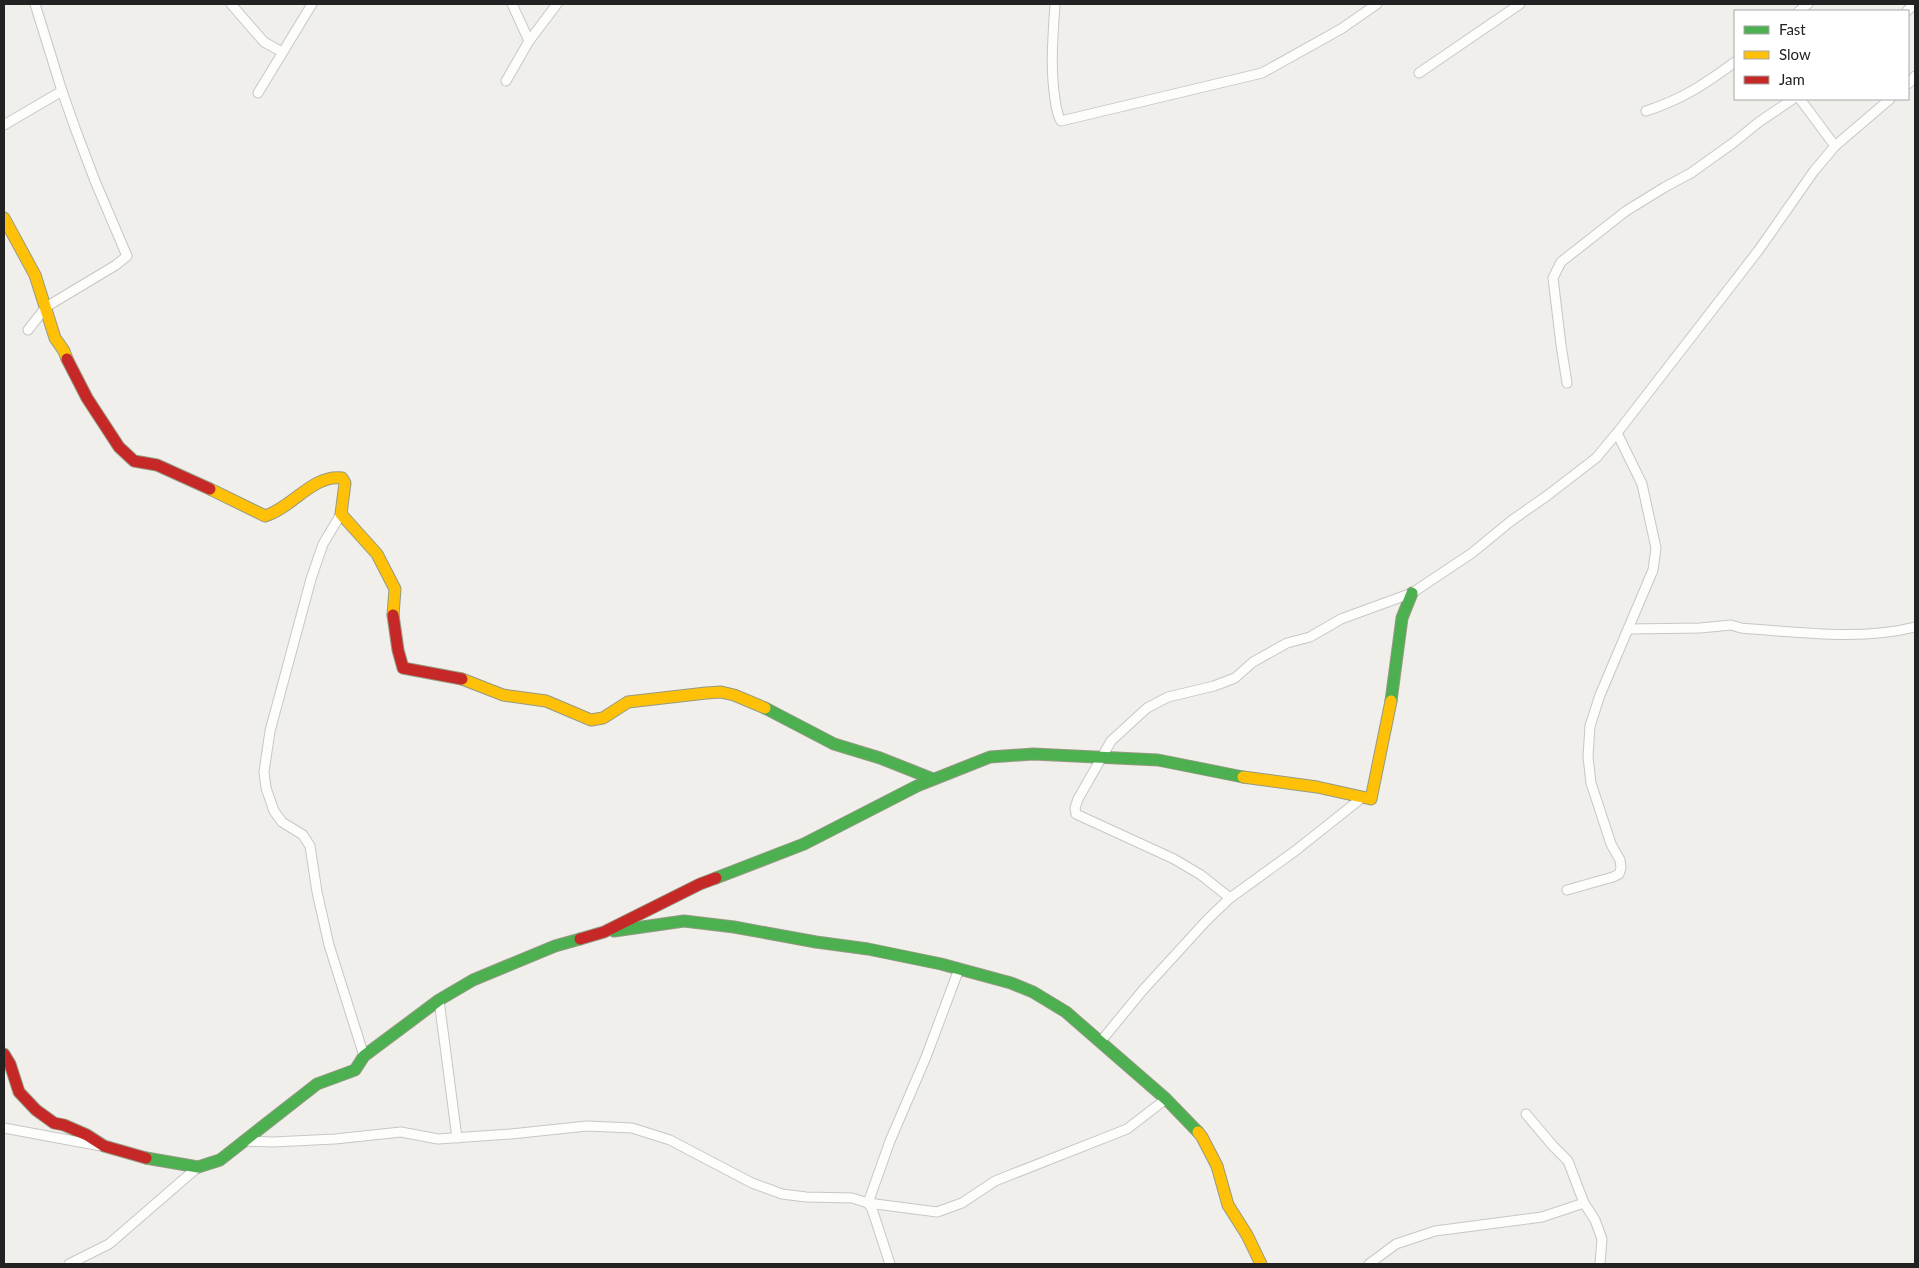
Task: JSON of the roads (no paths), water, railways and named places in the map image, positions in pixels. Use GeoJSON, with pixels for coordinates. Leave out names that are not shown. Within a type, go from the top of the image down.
{"type":"FeatureCollection","features":[{"type":"Feature","properties":{"kind":"street"},"geometry":{"type":"LineString","coordinates":[[28,330],[46,307],[116,265],[127,256],[95,181],[62,91],[35,4]]}},
{"type":"Feature","properties":{"kind":"street"},"geometry":{"type":"LineString","coordinates":[[231,4],[264,42],[282,52]]}},
{"type":"Feature","properties":{"kind":"street"},"geometry":{"type":"LineString","coordinates":[[258,93],[312,4]]}},
{"type":"Feature","properties":{"kind":"street"},"geometry":{"type":"LineString","coordinates":[[512,4],[529,41]]}},
{"type":"Feature","properties":{"kind":"street"},"geometry":{"type":"LineString","coordinates":[[506,81],[529,41],[557,4]]}},
{"type":"Feature","properties":{"kind":"street"},"geometry":{"type":"LineString","coordinates":[[1055,4],[1052,37],[1052,78],[1058,114],[1061,121],[1262,73],[1341,29],[1377,4]]}},
{"type":"Feature","properties":{"kind":"street"},"geometry":{"type":"LineString","coordinates":[[1419,73],[1520,4]]}},
{"type":"Feature","properties":{"kind":"street"},"geometry":{"type":"LineString","coordinates":[[1646,111],[1672,102],[1705,84],[1734,63]]}},
{"type":"Feature","properties":{"kind":"street"},"geometry":{"type":"LineString","coordinates":[[4,125],[62,91]]}},
{"type":"Feature","properties":{"kind":"street"},"geometry":{"type":"LineString","coordinates":[[1568,383],[1561,345],[1553,278],[1561,262],[1626,212],[1691,173],[1733,144],[1758,122],[1792,100]]}},
{"type":"Feature","properties":{"kind":"street"},"geometry":{"type":"LineString","coordinates":[[1801,100],[1836,146]]}},
{"type":"Feature","properties":{"kind":"street"},"geometry":{"type":"LineString","coordinates":[[1230,898],[1201,875],[1174,859],[1076,814],[1075,808],[1078,799],[1115,735],[1147,708],[1168,697],[1214,686],[1235,678],[1253,662],[1287,643],[1310,637],[1341,619],[1412,593],[1472,553],[1511,521],[1596,458],[1758,251],[1814,171],[1836,146],[1889,100]]}},
{"type":"Feature","properties":{"kind":"street"},"geometry":{"type":"LineString","coordinates":[[4,218],[34,276],[55,338],[64,350],[69,366],[86,398],[119,447],[134,461],[157,465],[177,473],[265,516],[271,516],[287,507],[326,479],[340,477],[345,483],[341,514],[323,544],[311,579],[270,731],[264,772],[266,788],[274,811],[282,822],[303,835],[312,849],[323,923],[364,1056]]}},
{"type":"Feature","properties":{"kind":"street"},"geometry":{"type":"LineString","coordinates":[[1567,890],[1613,877],[1619,874],[1622,868],[1620,860],[1611,844],[1591,783],[1588,757],[1590,726],[1600,695],[1652,570],[1656,548],[1642,484],[1617,433]]}},
{"type":"Feature","properties":{"kind":"street"},"geometry":{"type":"LineString","coordinates":[[341,514],[377,554],[393,583],[396,596],[393,616],[398,655],[401,666],[407,670],[445,674],[503,695],[546,701],[591,720],[603,718],[620,705],[628,702],[720,692],[734,695],[773,712],[834,744],[880,758],[933,779]]}},
{"type":"Feature","properties":{"kind":"street"},"geometry":{"type":"LineString","coordinates":[[604,932],[700,884],[812,840],[933,779],[997,756],[1033,754],[1158,760],[1241,777],[1335,790],[1372,799],[1392,694],[1402,618],[1412,593]]}},
{"type":"Feature","properties":{"kind":"street"},"geometry":{"type":"LineString","coordinates":[[1629,629],[1700,628],[1731,625],[1741,628],[1881,634],[1915,627]]}},
{"type":"Feature","properties":{"kind":"street"},"geometry":{"type":"LineString","coordinates":[[1101,1041],[1192,935],[1230,898],[1363,798]]}},
{"type":"Feature","properties":{"kind":"street"},"geometry":{"type":"LineString","coordinates":[[69,1264],[108,1244],[198,1167],[220,1160],[317,1084],[355,1070],[364,1056],[439,1000],[473,980],[555,946],[604,932],[684,922],[734,927],[816,942],[868,949],[958,969],[1011,983],[1032,992],[1066,1012],[1166,1099],[1207,1144],[1217,1166],[1228,1205],[1247,1235],[1261,1264]]}},
{"type":"Feature","properties":{"kind":"street"},"geometry":{"type":"LineString","coordinates":[[868,1203],[890,1141],[926,1057],[958,969]]}},
{"type":"Feature","properties":{"kind":"street"},"geometry":{"type":"LineString","coordinates":[[439,1000],[457,1138]]}},
{"type":"Feature","properties":{"kind":"street"},"geometry":{"type":"LineString","coordinates":[[4,1054],[10,1064],[18,1092],[36,1110],[54,1123],[64,1125],[87,1135],[104,1146]]}},
{"type":"Feature","properties":{"kind":"street"},"geometry":{"type":"LineString","coordinates":[[245,1141],[274,1142],[335,1139],[400,1132],[438,1139],[587,1126],[632,1128],[670,1140],[752,1183],[782,1194],[806,1197],[852,1198],[868,1203],[938,1212],[962,1203],[995,1180],[1127,1129],[1166,1099]]}},
{"type":"Feature","properties":{"kind":"street"},"geometry":{"type":"LineString","coordinates":[[1526,1114],[1568,1161],[1584,1203],[1595,1220],[1602,1240],[1600,1264]]}},
{"type":"Feature","properties":{"kind":"street"},"geometry":{"type":"LineString","coordinates":[[4,1128],[104,1146],[144,1158],[198,1167]]}},
{"type":"Feature","properties":{"kind":"street"},"geometry":{"type":"LineString","coordinates":[[868,1203],[872,1209],[890,1264]]}},
{"type":"Feature","properties":{"kind":"street"},"geometry":{"type":"LineString","coordinates":[[1369,1264],[1396,1244],[1436,1231],[1542,1217],[1584,1203]]}}]}
